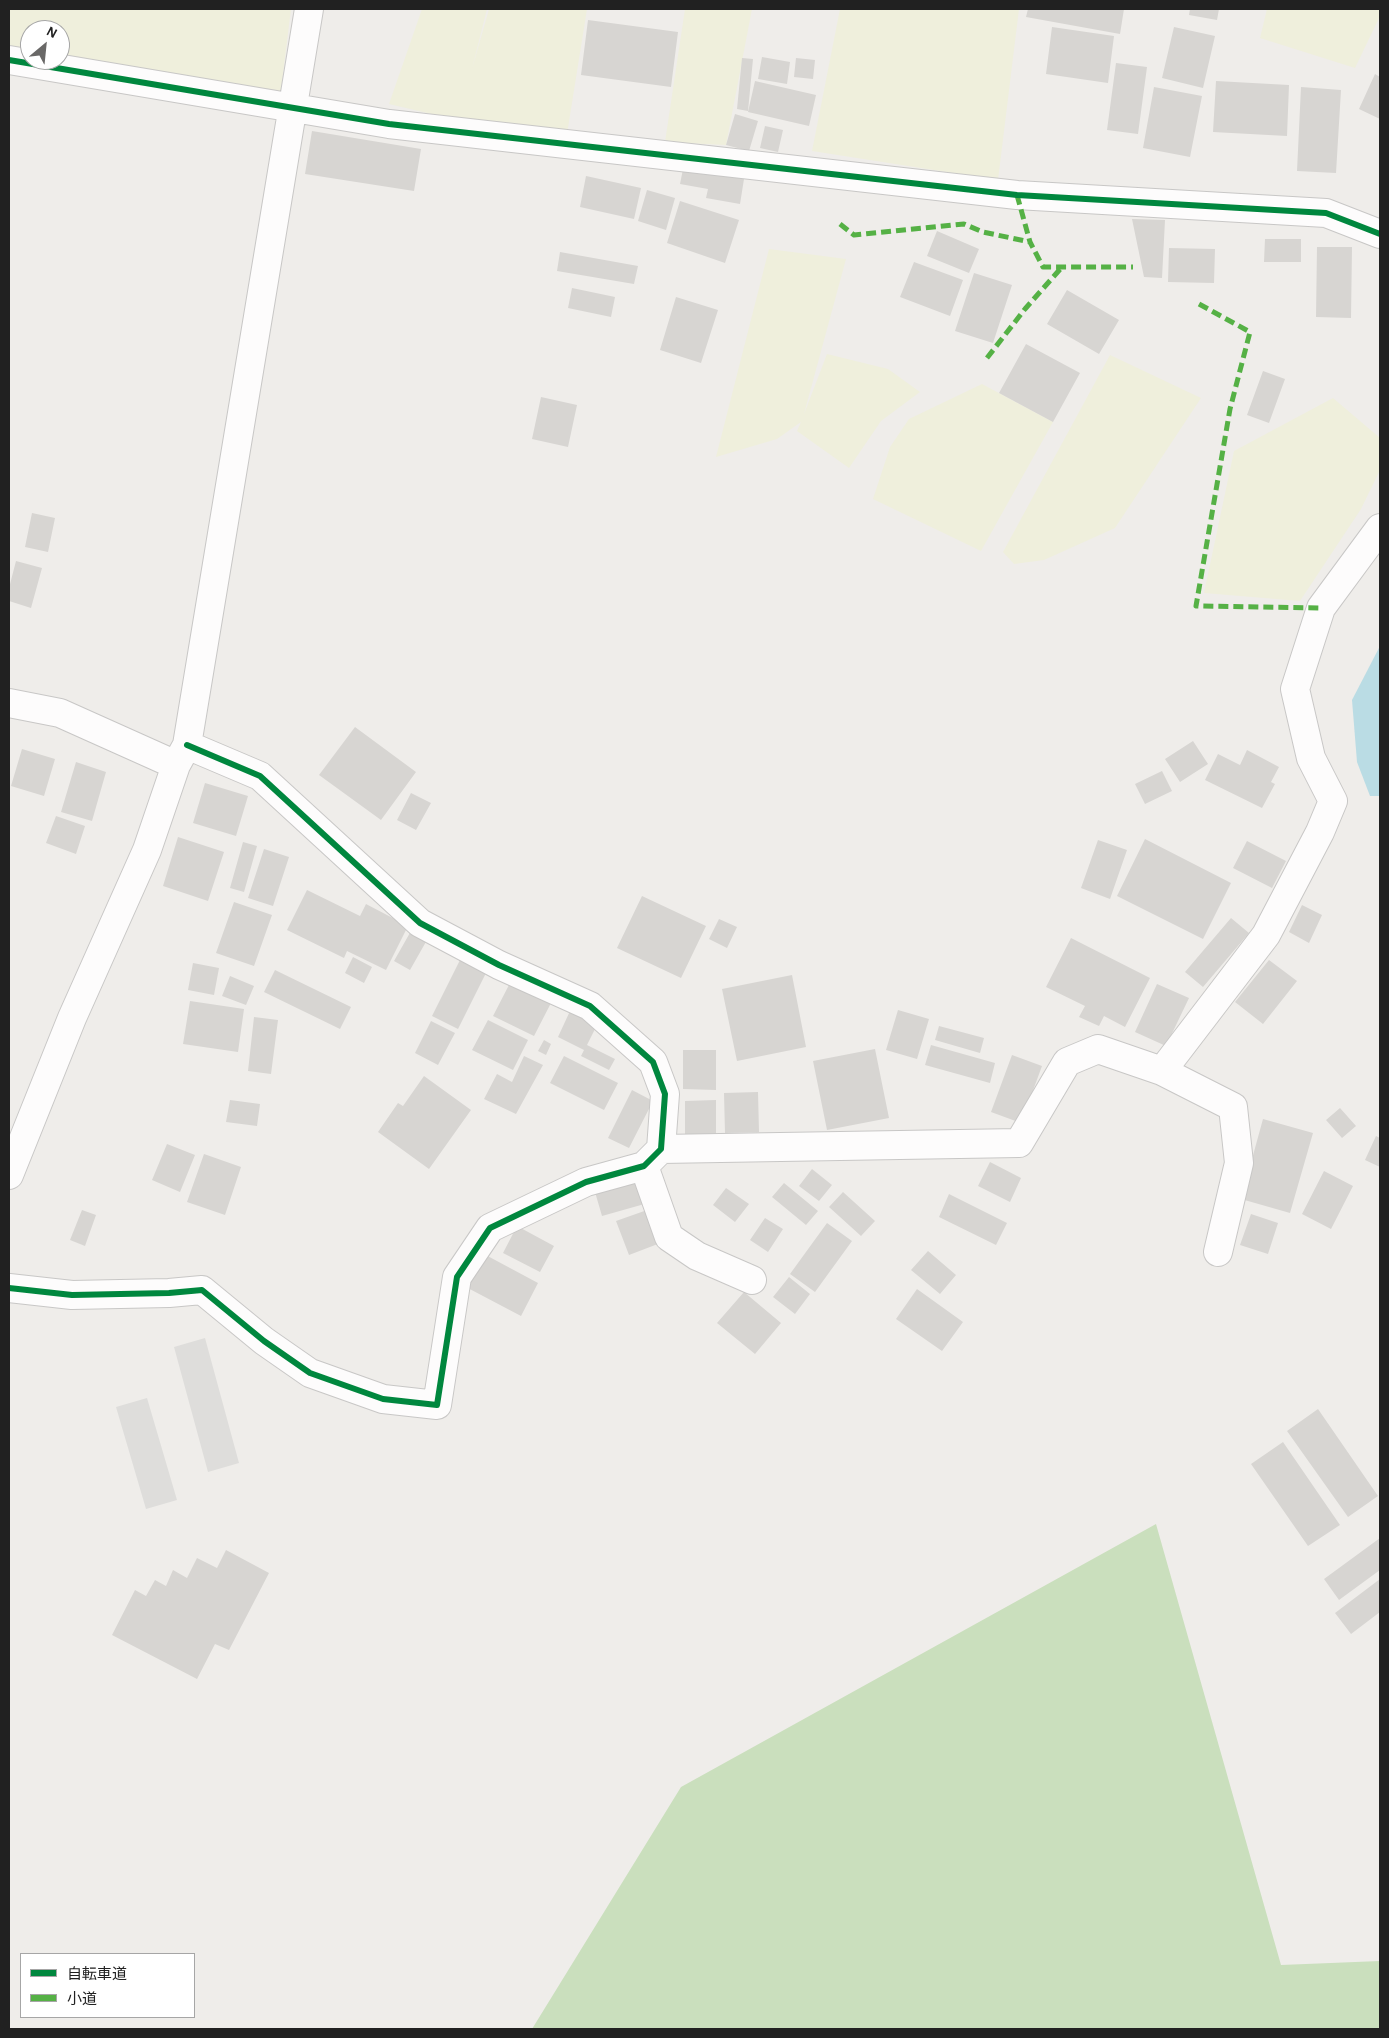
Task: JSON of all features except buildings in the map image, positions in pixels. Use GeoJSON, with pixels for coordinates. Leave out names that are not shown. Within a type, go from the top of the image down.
{"type":"FeatureCollection","features":[{"type":"Feature","properties":{"kind":"street"},"geometry":{"type":"LineString","coordinates":[[9,1175],[72,1018],[147,850],[181,755],[309,9]]}},
{"type":"Feature","properties":{"kind":"street"},"geometry":{"type":"LineString","coordinates":[[9,60],[389,124],[1017,195],[1326,213],[1380,234]]}},
{"type":"Feature","properties":{"kind":"street"},"geometry":{"type":"LineString","coordinates":[[1162,1071],[1266,935],[1320,832],[1333,801],[1310,758],[1295,689],[1321,608],[1380,528]]}},
{"type":"Feature","properties":{"kind":"street"},"geometry":{"type":"LineString","coordinates":[[9,703],[60,713],[181,755],[260,776],[420,923],[499,965],[590,1006],[653,1062],[665,1094],[653,1157],[669,1236],[697,1256],[752,1280]]}},
{"type":"Feature","properties":{"kind":"street"},"geometry":{"type":"LineString","coordinates":[[9,1288],[72,1296],[202,1290],[264,1341],[310,1373],[383,1399],[437,1405],[457,1277],[490,1228],[586,1182],[653,1157],[1019,1143],[1068,1062],[1098,1049],[1162,1071],[1233,1107],[1239,1163],[1218,1252]]}},
{"type":"Feature","properties":{"kind":"shaded area"},"geometry":{"type":"Polygon","coordinates":[[[205,1338],[239,1463],[208,1472],[174,1347],[205,1338]]]}},
{"type":"Feature","properties":{"kind":"shaded area"},"geometry":{"type":"Polygon","coordinates":[[[147,1398],[177,1500],[146,1509],[116,1407],[147,1398]]]}},
{"type":"Feature","properties":{"kind":"green space"},"geometry":{"type":"Polygon","coordinates":[[[9,9],[291,9],[280,98],[70,59],[70,20],[20,20],[20,49],[9,47],[9,9]]]}},
{"type":"Feature","properties":{"kind":"green space"},"geometry":{"type":"Polygon","coordinates":[[[422,9],[487,9],[472,69],[489,9],[587,9],[567,134],[457,120],[389,104],[422,9]]]}},
{"type":"Feature","properties":{"kind":"green space"},"geometry":{"type":"Polygon","coordinates":[[[685,9],[752,9],[726,145],[665,142],[685,9]]]}},
{"type":"Feature","properties":{"kind":"green space"},"geometry":{"type":"Polygon","coordinates":[[[840,9],[1019,9],[998,180],[812,151],[840,9]]]}},
{"type":"Feature","properties":{"kind":"green space"},"geometry":{"type":"Polygon","coordinates":[[[1267,9],[1380,9],[1380,16],[1355,68],[1260,38],[1267,9]]]}},
{"type":"Feature","properties":{"kind":"green space"},"geometry":{"type":"Polygon","coordinates":[[[769,249],[846,259],[804,414],[827,354],[888,369],[920,392],[881,421],[849,468],[797,431],[801,422],[777,439],[716,457],[769,249]]]}},
{"type":"Feature","properties":{"kind":"green space"},"geometry":{"type":"Polygon","coordinates":[[[1110,355],[1201,398],[1115,528],[1044,560],[1014,564],[1003,552],[1110,355]]]}},
{"type":"Feature","properties":{"kind":"green space"},"geometry":{"type":"Polygon","coordinates":[[[982,384],[1053,422],[981,551],[873,499],[890,447],[909,419],[982,384]]]}},
{"type":"Feature","properties":{"kind":"green space"},"geometry":{"type":"Polygon","coordinates":[[[1333,398],[1380,438],[1380,470],[1361,509],[1300,601],[1204,593],[1234,451],[1333,398]]]}},
{"type":"Feature","properties":{"kind":"green space"},"geometry":{"type":"Polygon","coordinates":[[[1156,1524],[1281,1965],[1380,1961],[1380,2029],[532,2029],[681,1787],[1156,1524]]]}},
{"type":"Feature","properties":{"kind":"water"},"geometry":{"type":"Polygon","coordinates":[[[1380,646],[1380,796],[1370,796],[1357,762],[1352,700],[1380,646]]]}},
{"type":"Feature","properties":{"kind":"marked path"},"geometry":{"type":"LineString","coordinates":[[1017,195],[1030,242],[1043,267],[1133,267]]}},
{"type":"Feature","properties":{"kind":"marked path"},"geometry":{"type":"LineString","coordinates":[[840,224],[854,235],[964,224],[983,232],[1030,242]]}},
{"type":"Feature","properties":{"kind":"marked path"},"geometry":{"type":"LineString","coordinates":[[987,358],[1025,309],[1062,267]]}},
{"type":"Feature","properties":{"kind":"marked path"},"geometry":{"type":"LineString","coordinates":[[1199,304],[1250,332],[1230,409],[1196,606],[1321,608]]}},
{"type":"Feature","properties":{"kind":"cycle path"},"geometry":{"type":"LineString","coordinates":[[9,60],[389,124],[1017,195],[1326,213],[1380,234]]}},
{"type":"Feature","properties":{"kind":"cycle path"},"geometry":{"type":"LineString","coordinates":[[9,1288],[72,1295],[169,1293],[202,1290],[264,1341],[310,1373],[383,1399],[437,1405],[457,1277],[490,1228],[586,1182],[644,1166],[661,1149],[665,1094],[653,1062],[590,1006],[499,965],[420,923],[260,776],[187,745]]}}]}
